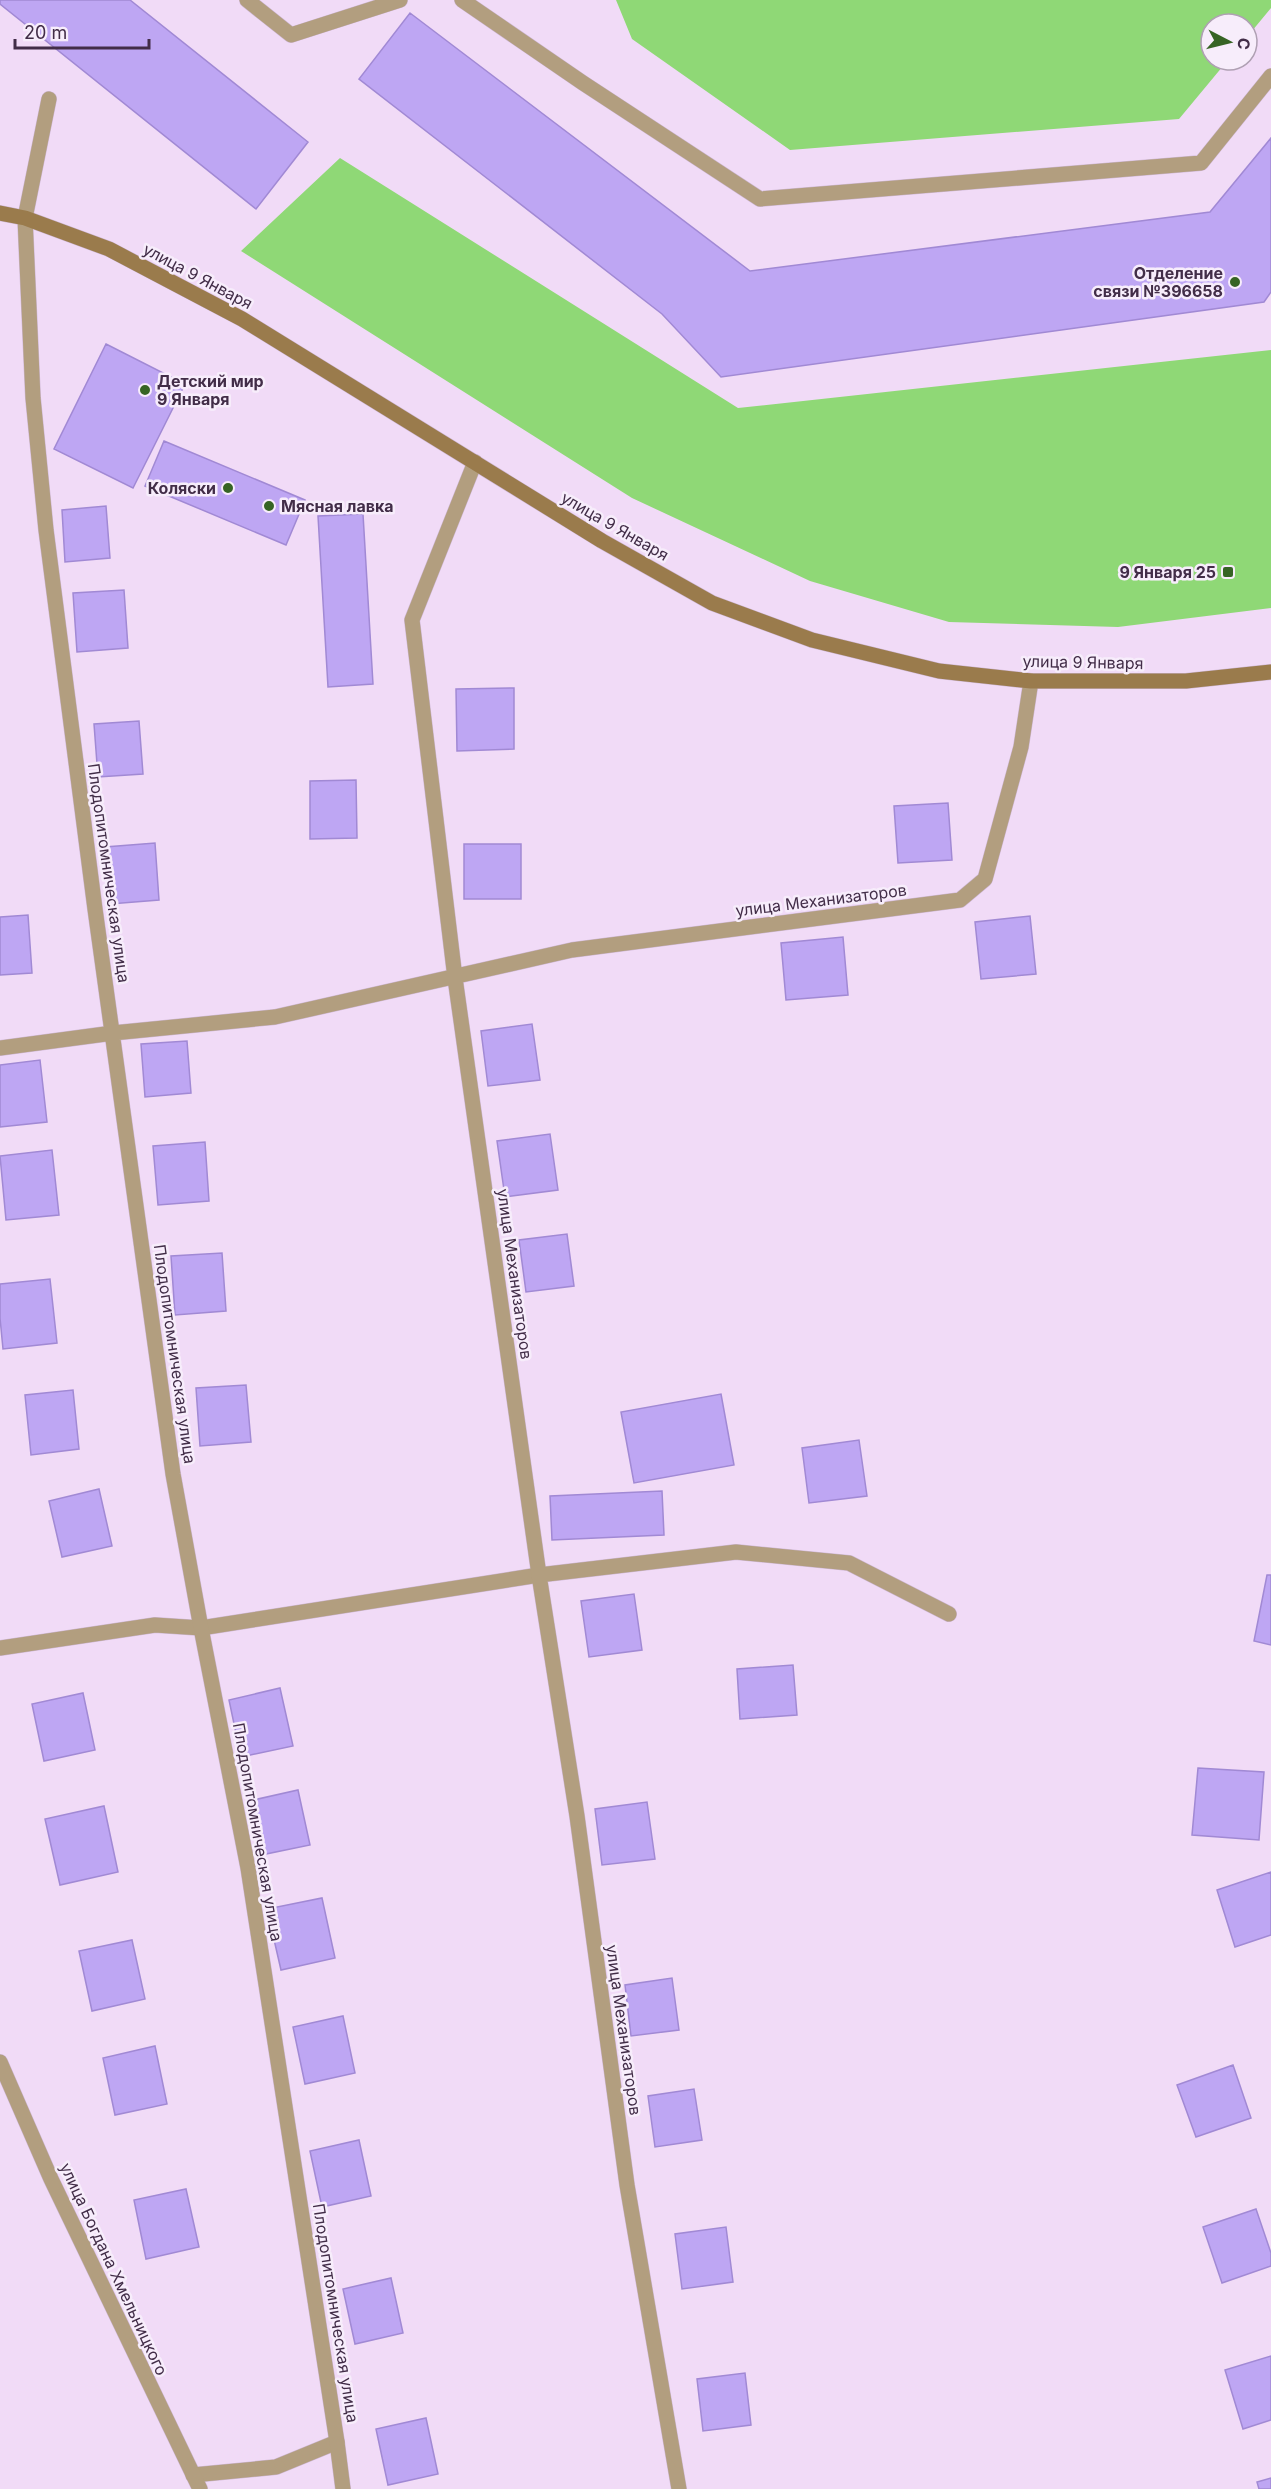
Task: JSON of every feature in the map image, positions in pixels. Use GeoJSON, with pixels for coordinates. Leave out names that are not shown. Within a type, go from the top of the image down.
{"type":"FeatureCollection","features":[{"type":"Feature","properties":{"kind":"main road","name":"улица 9 Января"},"geometry":{"type":"LineString","coordinates":[[0,213],[25,218],[109,249],[242,319],[602,542],[712,603],[812,640],[939,671],[1031,681],[1186,681],[1271,672]]}},
{"type":"Feature","properties":{"kind":"street"},"geometry":{"type":"LineString","coordinates":[[247,0],[291,36],[400,0]]}},
{"type":"Feature","properties":{"kind":"street"},"geometry":{"type":"LineString","coordinates":[[462,0],[583,83],[760,199],[1201,163],[1271,76]]}},
{"type":"Feature","properties":{"kind":"street","name":"Плодопитомническая улица"},"geometry":{"type":"LineString","coordinates":[[49,99],[25,218],[33,398],[44,508],[173,1474],[248,1868],[343,2489]]}},
{"type":"Feature","properties":{"kind":"street","name":"улица Механизаторов"},"geometry":{"type":"LineString","coordinates":[[475,462],[412,620],[455,978],[539,1575],[577,1816],[627,2185],[679,2489]]}},
{"type":"Feature","properties":{"kind":"street","name":"улица Механизаторов"},"geometry":{"type":"LineString","coordinates":[[455,978],[572,950],[960,900],[985,879],[1021,747],[1031,681]]}},
{"type":"Feature","properties":{"kind":"street"},"geometry":{"type":"LineString","coordinates":[[0,1048],[113,1033],[275,1017],[455,978]]}},
{"type":"Feature","properties":{"kind":"street"},"geometry":{"type":"LineString","coordinates":[[0,1648],[155,1625],[201,1628],[539,1575],[736,1552],[849,1563],[949,1614]]}},
{"type":"Feature","properties":{"kind":"street","name":"улица Богдана Хмельницкого"},"geometry":{"type":"LineString","coordinates":[[0,2062],[51,2179],[200,2489]]}},
{"type":"Feature","properties":{"kind":"street"},"geometry":{"type":"LineString","coordinates":[[192,2475],[276,2467],[337,2442]]}},
{"type":"Feature","properties":{"kind":"green space"},"geometry":{"type":"Polygon","coordinates":[[[616,0],[1271,0],[1271,8],[1259,22],[1259,12],[1199,12],[1199,72],[1218,72],[1179,119],[790,150],[632,39],[616,0]]]}},
{"type":"Feature","properties":{"kind":"green space"},"geometry":{"type":"Polygon","coordinates":[[[340,158],[738,408],[1271,350],[1271,608],[1118,627],[949,622],[810,581],[632,498],[241,251],[340,158]]]}},
{"type":"Feature","properties":{"kind":"building"},"geometry":{"type":"Polygon","coordinates":[[[0,0],[130,0],[308,142],[256,209],[0,4],[0,0]]]}},
{"type":"Feature","properties":{"kind":"building"},"geometry":{"type":"Polygon","coordinates":[[[410,13],[750,271],[1210,212],[1271,138],[1271,292],[1264,302],[721,377],[662,314],[359,79],[410,13]]]}},
{"type":"Feature","properties":{"kind":"building"},"geometry":{"type":"Polygon","coordinates":[[[106,344],[185,384],[133,488],[54,449],[106,344]]]}},
{"type":"Feature","properties":{"kind":"building"},"geometry":{"type":"Polygon","coordinates":[[[164,441],[305,500],[286,545],[145,486],[164,441]]]}},
{"type":"Feature","properties":{"kind":"building"},"geometry":{"type":"Polygon","coordinates":[[[106,506],[110,558],[65,562],[62,510],[106,506]]]}},
{"type":"Feature","properties":{"kind":"building"},"geometry":{"type":"Polygon","coordinates":[[[363,514],[373,684],[328,687],[318,516],[363,514]]]}},
{"type":"Feature","properties":{"kind":"building"},"geometry":{"type":"Polygon","coordinates":[[[124,590],[128,648],[77,652],[73,593],[124,590]]]}},
{"type":"Feature","properties":{"kind":"building"},"geometry":{"type":"Polygon","coordinates":[[[514,688],[514,749],[457,751],[456,689],[514,688]]]}},
{"type":"Feature","properties":{"kind":"building"},"geometry":{"type":"Polygon","coordinates":[[[139,721],[143,774],[98,777],[94,724],[139,721]]]}},
{"type":"Feature","properties":{"kind":"building"},"geometry":{"type":"Polygon","coordinates":[[[356,780],[357,838],[310,839],[310,781],[356,780]]]}},
{"type":"Feature","properties":{"kind":"building"},"geometry":{"type":"Polygon","coordinates":[[[948,803],[952,860],[898,863],[894,806],[948,803]]]}},
{"type":"Feature","properties":{"kind":"building"},"geometry":{"type":"Polygon","coordinates":[[[155,843],[159,900],[110,904],[105,847],[155,843]]]}},
{"type":"Feature","properties":{"kind":"building"},"geometry":{"type":"Polygon","coordinates":[[[464,844],[521,844],[521,899],[464,899],[464,844]]]}},
{"type":"Feature","properties":{"kind":"building"},"geometry":{"type":"Polygon","coordinates":[[[28,915],[32,973],[0,975],[0,917],[28,915]]]}},
{"type":"Feature","properties":{"kind":"building"},"geometry":{"type":"Polygon","coordinates":[[[1030,916],[1036,974],[981,979],[975,922],[1030,916]]]}},
{"type":"Feature","properties":{"kind":"building"},"geometry":{"type":"Polygon","coordinates":[[[843,937],[848,995],[786,1000],[781,943],[843,937]]]}},
{"type":"Feature","properties":{"kind":"building"},"geometry":{"type":"Polygon","coordinates":[[[532,1024],[540,1080],[488,1086],[481,1031],[532,1024]]]}},
{"type":"Feature","properties":{"kind":"building"},"geometry":{"type":"Polygon","coordinates":[[[187,1041],[191,1093],[145,1097],[141,1044],[187,1041]]]}},
{"type":"Feature","properties":{"kind":"building"},"geometry":{"type":"Polygon","coordinates":[[[40,1060],[47,1122],[0,1127],[0,1065],[40,1060]]]}},
{"type":"Feature","properties":{"kind":"building"},"geometry":{"type":"Polygon","coordinates":[[[550,1134],[558,1190],[505,1197],[497,1141],[550,1134]]]}},
{"type":"Feature","properties":{"kind":"building"},"geometry":{"type":"Polygon","coordinates":[[[205,1142],[209,1201],[158,1205],[153,1146],[205,1142]]]}},
{"type":"Feature","properties":{"kind":"building"},"geometry":{"type":"Polygon","coordinates":[[[52,1150],[59,1215],[6,1220],[0,1156],[52,1150]]]}},
{"type":"Feature","properties":{"kind":"building"},"geometry":{"type":"Polygon","coordinates":[[[567,1234],[574,1286],[526,1292],[519,1240],[567,1234]]]}},
{"type":"Feature","properties":{"kind":"building"},"geometry":{"type":"Polygon","coordinates":[[[222,1253],[226,1311],[175,1315],[171,1256],[222,1253]]]}},
{"type":"Feature","properties":{"kind":"building"},"geometry":{"type":"Polygon","coordinates":[[[50,1279],[57,1343],[3,1349],[0,1284],[50,1279]]]}},
{"type":"Feature","properties":{"kind":"building"},"geometry":{"type":"Polygon","coordinates":[[[246,1385],[251,1442],[200,1446],[196,1388],[246,1385]]]}},
{"type":"Feature","properties":{"kind":"building"},"geometry":{"type":"Polygon","coordinates":[[[73,1390],[79,1449],[31,1455],[25,1395],[73,1390]]]}},
{"type":"Feature","properties":{"kind":"building"},"geometry":{"type":"Polygon","coordinates":[[[721,1394],[734,1465],[634,1483],[621,1412],[721,1394]]]}},
{"type":"Feature","properties":{"kind":"building"},"geometry":{"type":"Polygon","coordinates":[[[859,1440],[867,1496],[809,1503],[802,1448],[859,1440]]]}},
{"type":"Feature","properties":{"kind":"building"},"geometry":{"type":"Polygon","coordinates":[[[99,1489],[112,1546],[62,1557],[49,1501],[99,1489]]]}},
{"type":"Feature","properties":{"kind":"building"},"geometry":{"type":"Polygon","coordinates":[[[662,1491],[664,1535],[552,1540],[550,1496],[662,1491]]]}},
{"type":"Feature","properties":{"kind":"building"},"geometry":{"type":"Polygon","coordinates":[[[1267,1575],[1271,1575],[1271,1645],[1254,1641],[1267,1575]]]}},
{"type":"Feature","properties":{"kind":"building"},"geometry":{"type":"Polygon","coordinates":[[[634,1594],[642,1650],[589,1657],[581,1601],[634,1594]]]}},
{"type":"Feature","properties":{"kind":"building"},"geometry":{"type":"Polygon","coordinates":[[[793,1665],[797,1715],[740,1719],[737,1669],[793,1665]]]}},
{"type":"Feature","properties":{"kind":"building"},"geometry":{"type":"Polygon","coordinates":[[[280,1688],[293,1746],[241,1757],[229,1700],[280,1688]]]}},
{"type":"Feature","properties":{"kind":"building"},"geometry":{"type":"Polygon","coordinates":[[[83,1693],[95,1750],[44,1761],[32,1704],[83,1693]]]}},
{"type":"Feature","properties":{"kind":"building"},"geometry":{"type":"Polygon","coordinates":[[[1198,1768],[1264,1772],[1259,1840],[1192,1835],[1198,1768]]]}},
{"type":"Feature","properties":{"kind":"building"},"geometry":{"type":"Polygon","coordinates":[[[298,1790],[310,1845],[261,1855],[249,1801],[298,1790]]]}},
{"type":"Feature","properties":{"kind":"building"},"geometry":{"type":"Polygon","coordinates":[[[647,1802],[655,1859],[602,1865],[595,1809],[647,1802]]]}},
{"type":"Feature","properties":{"kind":"building"},"geometry":{"type":"Polygon","coordinates":[[[104,1806],[118,1872],[60,1885],[45,1819],[104,1806]]]}},
{"type":"Feature","properties":{"kind":"building"},"geometry":{"type":"Polygon","coordinates":[[[1271,1872],[1271,1935],[1235,1947],[1217,1890],[1271,1872]]]}},
{"type":"Feature","properties":{"kind":"building"},"geometry":{"type":"Polygon","coordinates":[[[322,1898],[335,1958],[281,1970],[267,1909],[322,1898]]]}},
{"type":"Feature","properties":{"kind":"building"},"geometry":{"type":"Polygon","coordinates":[[[132,1940],[145,1999],[92,2011],[79,1951],[132,1940]]]}},
{"type":"Feature","properties":{"kind":"building"},"geometry":{"type":"Polygon","coordinates":[[[672,1978],[679,2030],[631,2036],[625,1985],[672,1978]]]}},
{"type":"Feature","properties":{"kind":"building"},"geometry":{"type":"Polygon","coordinates":[[[343,2016],[355,2073],[305,2084],[293,2027],[343,2016]]]}},
{"type":"Feature","properties":{"kind":"building"},"geometry":{"type":"Polygon","coordinates":[[[155,2046],[167,2104],[115,2115],[103,2058],[155,2046]]]}},
{"type":"Feature","properties":{"kind":"building"},"geometry":{"type":"Polygon","coordinates":[[[1233,2065],[1251,2118],[1196,2137],[1177,2085],[1233,2065]]]}},
{"type":"Feature","properties":{"kind":"building"},"geometry":{"type":"Polygon","coordinates":[[[694,2089],[702,2140],[655,2147],[648,2096],[694,2089]]]}},
{"type":"Feature","properties":{"kind":"building"},"geometry":{"type":"Polygon","coordinates":[[[359,2140],[371,2196],[322,2207],[310,2151],[359,2140]]]}},
{"type":"Feature","properties":{"kind":"building"},"geometry":{"type":"Polygon","coordinates":[[[186,2189],[199,2247],[146,2259],[134,2200],[186,2189]]]}},
{"type":"Feature","properties":{"kind":"building"},"geometry":{"type":"Polygon","coordinates":[[[1256,2209],[1271,2253],[1271,2266],[1222,2283],[1203,2227],[1256,2209]]]}},
{"type":"Feature","properties":{"kind":"building"},"geometry":{"type":"Polygon","coordinates":[[[726,2227],[733,2282],[682,2289],[675,2234],[726,2227]]]}},
{"type":"Feature","properties":{"kind":"building"},"geometry":{"type":"Polygon","coordinates":[[[391,2278],[403,2333],[355,2344],[343,2289],[391,2278]]]}},
{"type":"Feature","properties":{"kind":"building"},"geometry":{"type":"Polygon","coordinates":[[[1271,2356],[1271,2420],[1243,2429],[1225,2370],[1271,2356]]]}},
{"type":"Feature","properties":{"kind":"building"},"geometry":{"type":"Polygon","coordinates":[[[745,2373],[751,2425],[703,2431],[697,2379],[745,2373]]]}},
{"type":"Feature","properties":{"kind":"building"},"geometry":{"type":"Polygon","coordinates":[[[426,2418],[438,2474],[388,2485],[376,2429],[426,2418]]]}},
{"type":"Feature","properties":{"kind":"building"},"geometry":{"type":"Polygon","coordinates":[[[1271,2478],[1271,2489],[1259,2489],[1257,2482],[1271,2478]]]}},
{"type":"Feature","properties":{"kind":"place","name":"Отделение связи №396658"},"geometry":{"type":"Point","coordinates":[1235,282]}},
{"type":"Feature","properties":{"kind":"place","name":"Детский мир 9 Января"},"geometry":{"type":"Point","coordinates":[145,390]}},
{"type":"Feature","properties":{"kind":"place","name":"Коляски"},"geometry":{"type":"Point","coordinates":[228,488]}},
{"type":"Feature","properties":{"kind":"place","name":"Мясная лавка"},"geometry":{"type":"Point","coordinates":[269,506]}},
{"type":"Feature","properties":{"kind":"place","name":"9 Января 25"},"geometry":{"type":"Point","coordinates":[1228,572]}}]}
